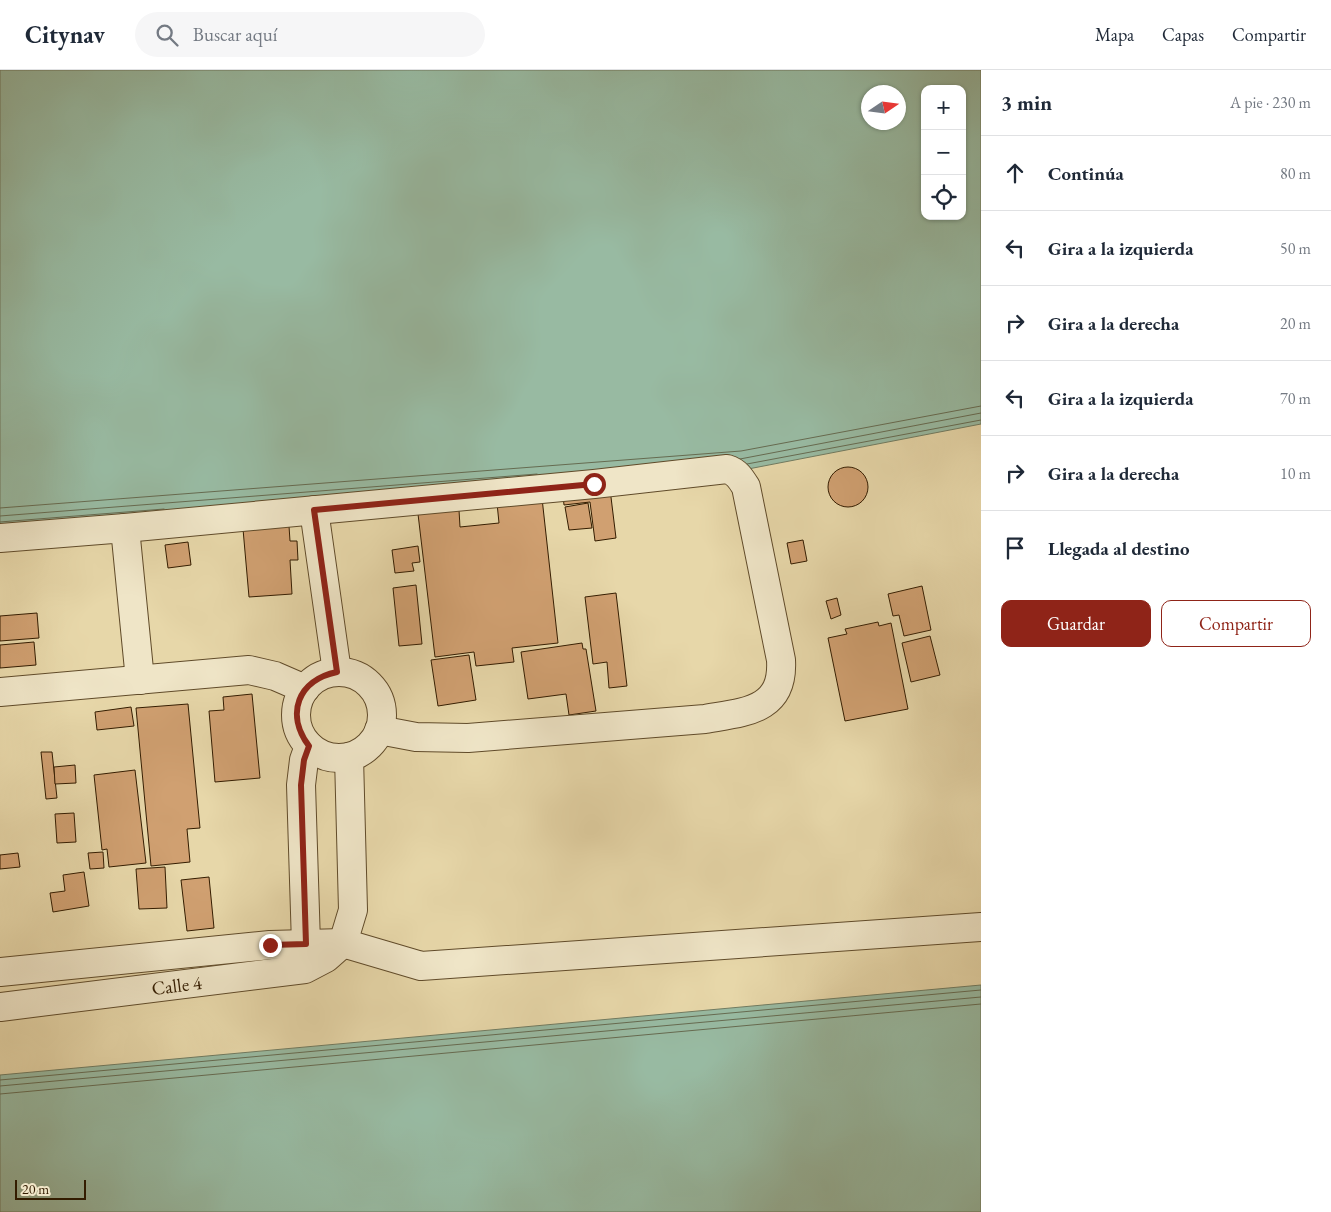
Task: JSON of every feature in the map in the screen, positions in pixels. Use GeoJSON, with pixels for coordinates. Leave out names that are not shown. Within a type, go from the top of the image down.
{"type":"FeatureCollection","features":[{"type":"Feature","properties":{"kind":"lane"},"geometry":{"type":"LineString","coordinates":[[0,538],[594,484],[727,469],[734,471],[746,487],[781,660],[782,674],[779,688],[771,698],[759,706],[735,714],[705,719],[468,738],[416,737],[380,730]]}},
{"type":"Feature","properties":{"kind":"lane"},"geometry":{"type":"LineString","coordinates":[[314,510],[337,672]]}},
{"type":"Feature","properties":{"kind":"lane"},"geometry":{"type":"LineString","coordinates":[[125,528],[140,680]]}},
{"type":"Feature","properties":{"kind":"lane"},"geometry":{"type":"LineString","coordinates":[[0,692],[249,670],[275,676],[305,689]]}},
{"type":"Feature","properties":{"kind":"lane"},"geometry":{"type":"LineString","coordinates":[[337,672],[360,677],[370,685],[382,706],[380,730],[368,748],[349,757],[327,756],[309,746],[301,735],[296,712],[299,700],[305,689],[314,680],[324,674],[337,672]]}},
{"type":"Feature","properties":{"kind":"lane"},"geometry":{"type":"LineString","coordinates":[[306,944],[301,785],[304,760],[309,746]]}},
{"type":"Feature","properties":{"kind":"lane"},"geometry":{"type":"LineString","coordinates":[[343,943],[353,910],[349,757]]}},
{"type":"Feature","properties":{"kind":"lane"},"geometry":{"type":"LineString","coordinates":[[0,972],[260,946],[343,943],[421,966],[981,927]]}},
{"type":"Feature","properties":{"kind":"lane","name":"Calle 4"},"geometry":{"type":"LineString","coordinates":[[0,1007],[304,969],[326,958],[343,943]]}},
{"type":"Feature","properties":{"kind":"water"},"geometry":{"type":"Polygon","coordinates":[[[0,70],[981,70],[981,424],[743,470],[0,527],[0,70]]]}},
{"type":"Feature","properties":{"kind":"water"},"geometry":{"type":"Polygon","coordinates":[[[981,985],[981,1212],[0,1212],[0,1075],[981,985]]]}},
{"type":"Feature","properties":{"kind":"building"},"geometry":{"type":"Polygon","coordinates":[[[852,467],[859,470],[865,476],[868,487],[867,495],[859,504],[852,507],[844,507],[837,504],[829,495],[828,483],[831,476],[840,468],[852,467]]]}},
{"type":"Feature","properties":{"kind":"building"},"geometry":{"type":"Polygon","coordinates":[[[610,489],[616,538],[595,541],[590,502],[564,505],[563,495],[610,489]]]}},
{"type":"Feature","properties":{"kind":"building"},"geometry":{"type":"Polygon","coordinates":[[[542,498],[558,643],[512,648],[514,662],[476,666],[474,652],[435,657],[418,514],[459,510],[460,527],[499,523],[497,503],[542,498]]]}},
{"type":"Feature","properties":{"kind":"building"},"geometry":{"type":"Polygon","coordinates":[[[588,503],[592,528],[569,530],[565,507],[588,503]]]}},
{"type":"Feature","properties":{"kind":"building"},"geometry":{"type":"Polygon","coordinates":[[[289,526],[290,541],[297,541],[298,560],[290,560],[292,594],[249,597],[243,529],[289,526]]]}},
{"type":"Feature","properties":{"kind":"building"},"geometry":{"type":"Polygon","coordinates":[[[803,540],[807,561],[791,564],[787,543],[803,540]]]}},
{"type":"Feature","properties":{"kind":"building"},"geometry":{"type":"Polygon","coordinates":[[[188,542],[191,565],[168,568],[165,545],[188,542]]]}},
{"type":"Feature","properties":{"kind":"building"},"geometry":{"type":"Polygon","coordinates":[[[418,546],[420,562],[412,563],[414,571],[395,573],[392,550],[418,546]]]}},
{"type":"Feature","properties":{"kind":"building"},"geometry":{"type":"Polygon","coordinates":[[[416,585],[422,644],[399,646],[393,588],[416,585]]]}},
{"type":"Feature","properties":{"kind":"building"},"geometry":{"type":"Polygon","coordinates":[[[922,586],[931,630],[904,636],[899,615],[893,616],[888,594],[922,586]]]}},
{"type":"Feature","properties":{"kind":"building"},"geometry":{"type":"Polygon","coordinates":[[[616,593],[627,686],[609,688],[607,662],[593,664],[585,597],[616,593]]]}},
{"type":"Feature","properties":{"kind":"building"},"geometry":{"type":"Polygon","coordinates":[[[837,598],[841,615],[831,619],[826,601],[837,598]]]}},
{"type":"Feature","properties":{"kind":"building"},"geometry":{"type":"Polygon","coordinates":[[[37,613],[39,638],[0,641],[0,616],[37,613]]]}},
{"type":"Feature","properties":{"kind":"building"},"geometry":{"type":"Polygon","coordinates":[[[878,622],[879,626],[891,623],[908,709],[845,721],[828,638],[847,634],[845,629],[878,622]]]}},
{"type":"Feature","properties":{"kind":"building"},"geometry":{"type":"Polygon","coordinates":[[[930,636],[940,675],[911,682],[902,643],[930,636]]]}},
{"type":"Feature","properties":{"kind":"building"},"geometry":{"type":"Polygon","coordinates":[[[34,642],[36,665],[0,668],[0,645],[34,642]]]}},
{"type":"Feature","properties":{"kind":"building"},"geometry":{"type":"Polygon","coordinates":[[[582,643],[583,649],[586,649],[596,711],[569,715],[566,694],[528,699],[521,652],[582,643]]]}},
{"type":"Feature","properties":{"kind":"building"},"geometry":{"type":"Polygon","coordinates":[[[469,655],[476,700],[438,706],[431,660],[469,655]]]}},
{"type":"Feature","properties":{"kind":"building"},"geometry":{"type":"Polygon","coordinates":[[[252,694],[260,778],[215,782],[209,711],[224,710],[223,697],[252,694]]]}},
{"type":"Feature","properties":{"kind":"building"},"geometry":{"type":"Polygon","coordinates":[[[188,704],[200,828],[187,829],[190,862],[151,866],[136,708],[188,704]]]}},
{"type":"Feature","properties":{"kind":"building"},"geometry":{"type":"Polygon","coordinates":[[[131,707],[134,726],[97,730],[95,712],[131,707]]]}},
{"type":"Feature","properties":{"kind":"building"},"geometry":{"type":"Polygon","coordinates":[[[41,752],[52,752],[57,798],[46,799],[41,752]]]}},
{"type":"Feature","properties":{"kind":"building"},"geometry":{"type":"Polygon","coordinates":[[[75,765],[76,783],[55,784],[54,767],[75,765]]]}},
{"type":"Feature","properties":{"kind":"building"},"geometry":{"type":"Polygon","coordinates":[[[135,770],[146,863],[109,867],[107,849],[102,850],[94,775],[135,770]]]}},
{"type":"Feature","properties":{"kind":"building"},"geometry":{"type":"Polygon","coordinates":[[[74,813],[76,842],[57,843],[55,814],[74,813]]]}},
{"type":"Feature","properties":{"kind":"building"},"geometry":{"type":"Polygon","coordinates":[[[103,852],[104,868],[90,869],[88,853],[103,852]]]}},
{"type":"Feature","properties":{"kind":"building"},"geometry":{"type":"Polygon","coordinates":[[[18,853],[20,867],[0,869],[0,855],[18,853]]]}},
{"type":"Feature","properties":{"kind":"building"},"geometry":{"type":"Polygon","coordinates":[[[165,867],[167,908],[139,909],[136,869],[165,867]]]}},
{"type":"Feature","properties":{"kind":"building"},"geometry":{"type":"Polygon","coordinates":[[[84,872],[89,906],[53,912],[50,893],[65,891],[63,875],[84,872]]]}},
{"type":"Feature","properties":{"kind":"building"},"geometry":{"type":"Polygon","coordinates":[[[209,877],[214,928],[187,931],[181,880],[209,877]]]}},
{"type":"Feature","properties":{"kind":"route"},"geometry":{"type":"LineString","coordinates":[[270,945],[306,944],[301,785],[304,760],[309,746],[301,735],[297,724],[296,712],[299,700],[305,689],[314,680],[324,674],[337,672],[314,510],[594,484]]}}]}
